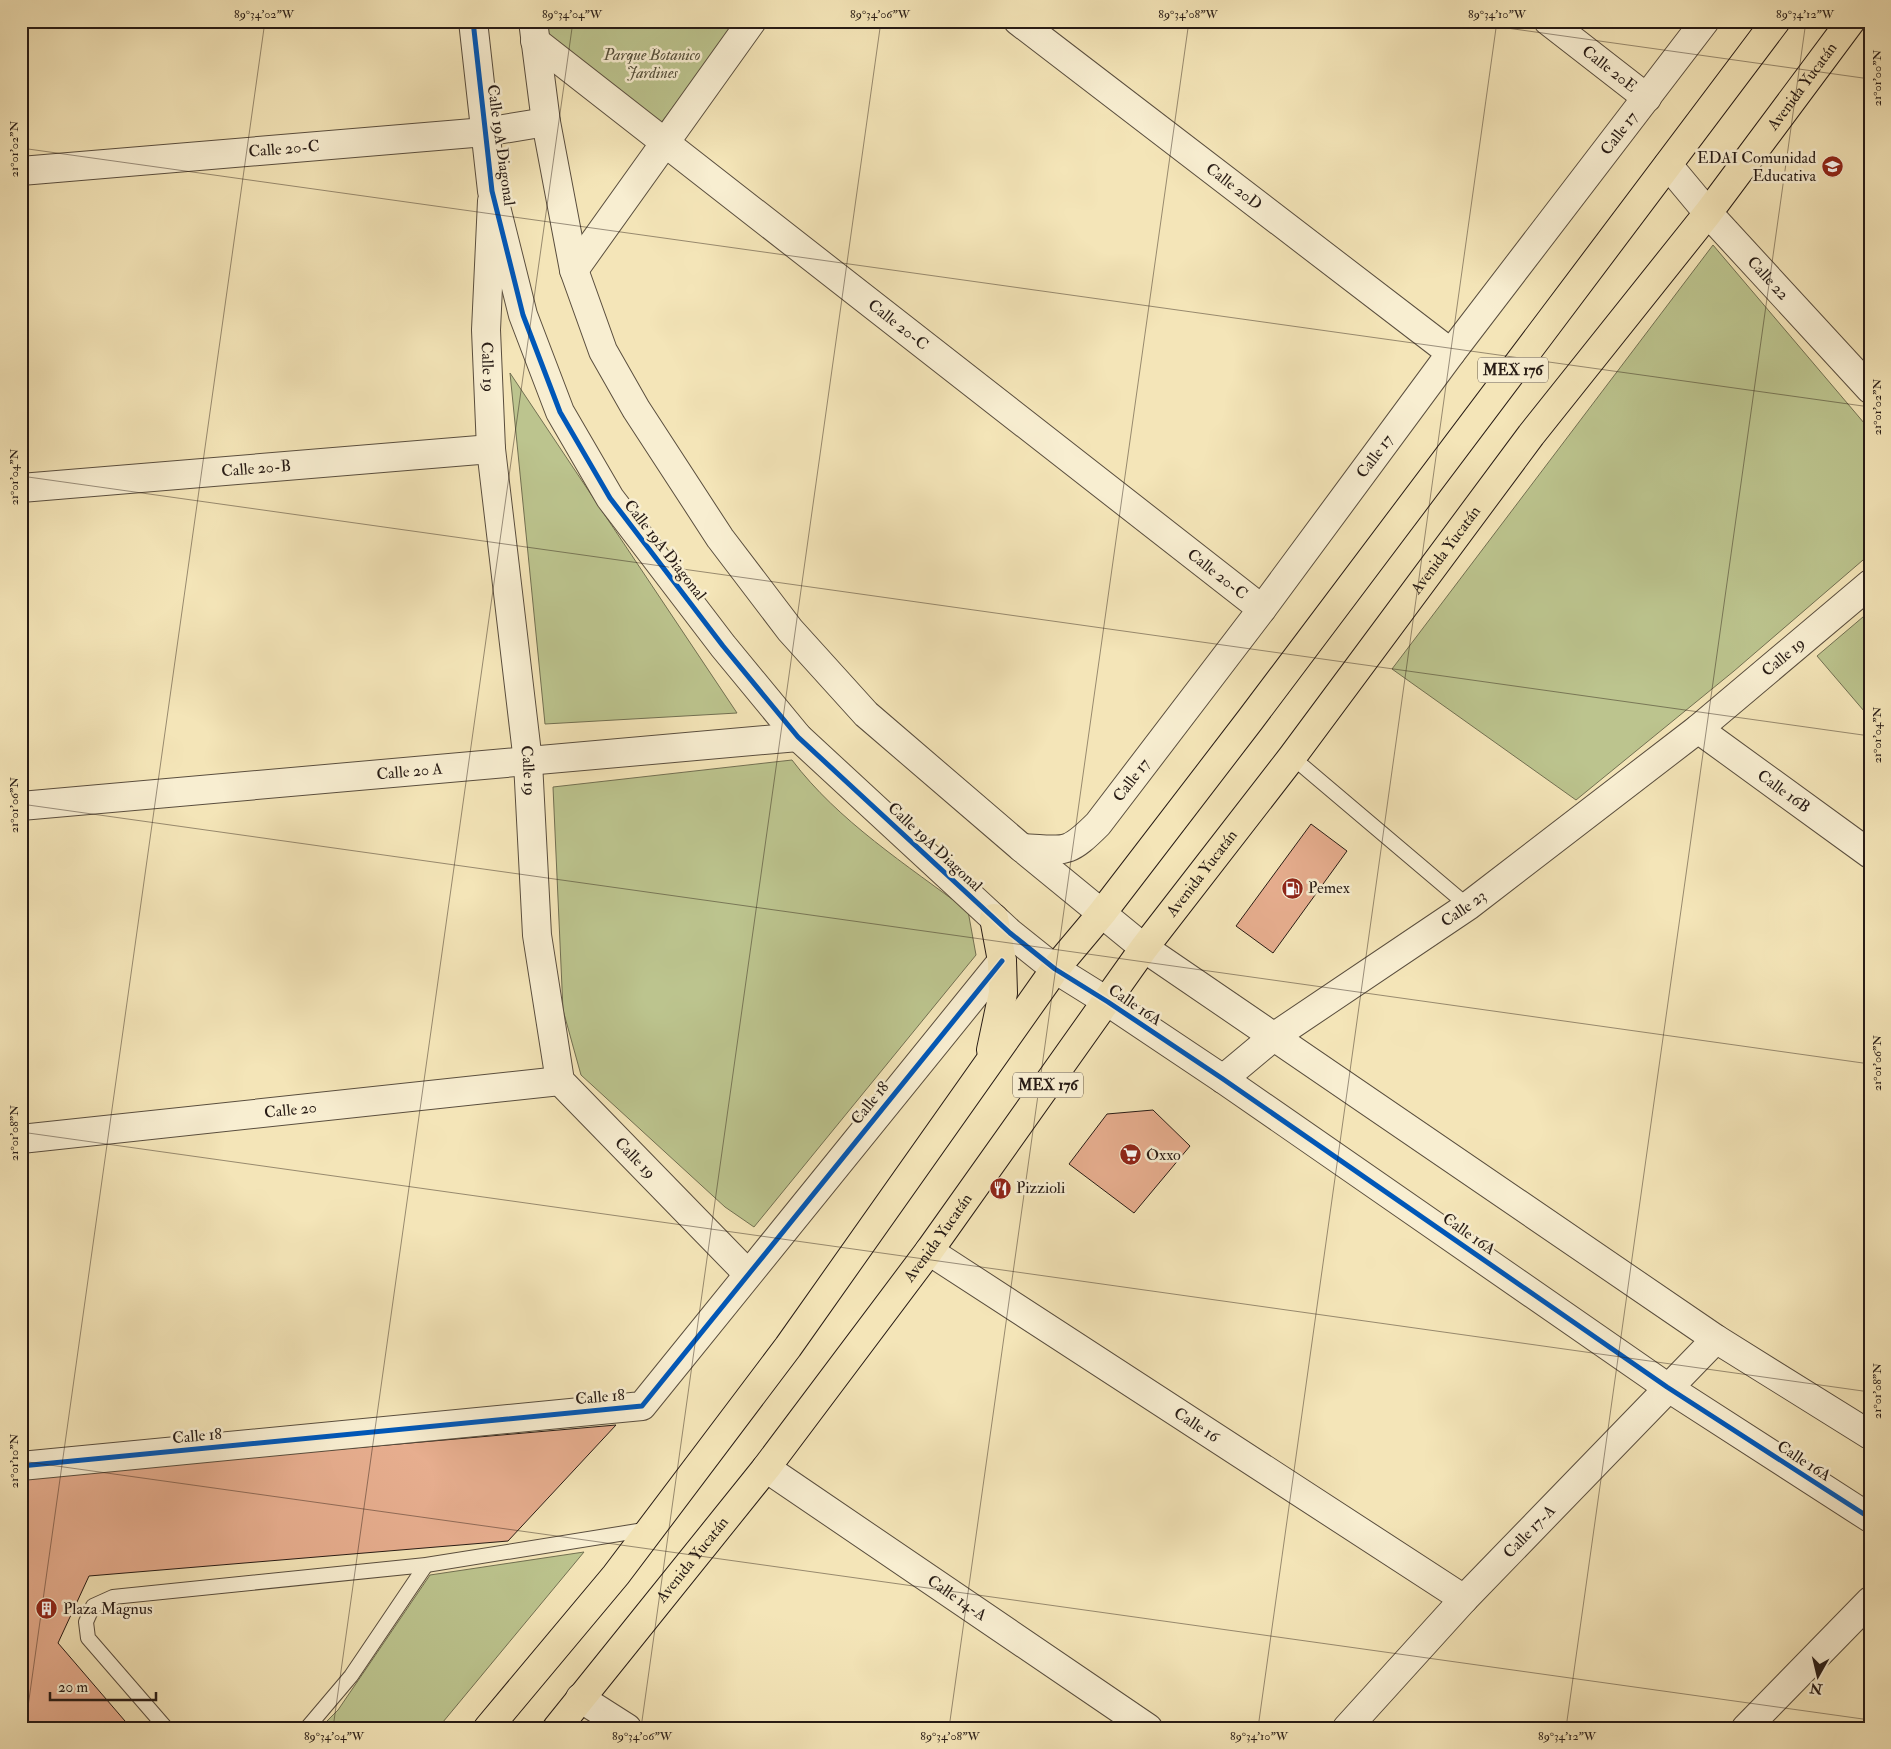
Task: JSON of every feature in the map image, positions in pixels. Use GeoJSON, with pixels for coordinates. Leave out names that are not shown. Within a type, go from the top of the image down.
{"type":"FeatureCollection","features":[{"type":"Feature","properties":{"kind":"main road","name":"MEX 176"},"geometry":{"type":"LineString","coordinates":[[488,1728],[610,1583],[651,1529],[788,1346],[1055,969],[1102,913],[1776,21]]}},
{"type":"Feature","properties":{"kind":"main road","name":"Avenida Yucatán"},"geometry":{"type":"LineString","coordinates":[[557,1728],[766,1468],[929,1251],[1108,1002],[1144,948],[1292,758],[1531,435],[1708,213],[1851,21]]}},
{"type":"Feature","properties":{"kind":"main road"},"geometry":{"type":"LineString","coordinates":[[986,1066],[997,1030],[1003,993],[1002,961],[994,918]]}},
{"type":"Feature","properties":{"kind":"street","name":"Calle 19A Diagonal"},"geometry":{"type":"LineString","coordinates":[[473,21],[492,191],[523,315],[560,412],[610,498],[723,646],[798,737],[994,918],[1055,969]]}},
{"type":"Feature","properties":{"kind":"street"},"geometry":{"type":"LineString","coordinates":[[574,270],[752,21]]}},
{"type":"Feature","properties":{"kind":"street","name":"Calle 20D"},"geometry":{"type":"LineString","coordinates":[[1018,21],[1451,353]]}},
{"type":"Feature","properties":{"kind":"street","name":"Calle 20E"},"geometry":{"type":"LineString","coordinates":[[1548,21],[1647,98]]}},
{"type":"Feature","properties":{"kind":"street","name":"Calle 17"},"geometry":{"type":"LineString","coordinates":[[1022,848],[1067,850],[1079,843],[1092,830],[1262,609],[1451,353],[1705,21]]}},
{"type":"Feature","properties":{"kind":"street","name":"Calle 20-C"},"geometry":{"type":"LineString","coordinates":[[534,31],[663,143],[1003,405],[1262,609]]}},
{"type":"Feature","properties":{"kind":"street"},"geometry":{"type":"LineString","coordinates":[[534,31],[546,122],[574,270],[603,351],[636,409],[720,538],[784,622],[866,714],[1022,848],[1144,948],[1272,1038],[1716,1339],[1870,1435]]}},
{"type":"Feature","properties":{"kind":"street","name":"Calle 20-C"},"geometry":{"type":"LineString","coordinates":[[21,171],[485,132],[546,122]]}},
{"type":"Feature","properties":{"kind":"street","name":"Calle 22"},"geometry":{"type":"LineString","coordinates":[[1668,165],[1708,213],[1870,389]]}},
{"type":"Feature","properties":{"kind":"street","name":"Calle 19"},"geometry":{"type":"LineString","coordinates":[[492,191],[486,330],[491,449],[528,762],[537,936],[560,1080],[748,1274]]}},
{"type":"Feature","properties":{"kind":"street","name":"Calle 20-B"},"geometry":{"type":"LineString","coordinates":[[21,488],[491,449]]}},
{"type":"Feature","properties":{"kind":"street","name":"Calle 19"},"geometry":{"type":"LineString","coordinates":[[1698,729],[1870,584]]}},
{"type":"Feature","properties":{"kind":"street","name":"Calle 16B"},"geometry":{"type":"LineString","coordinates":[[1698,729],[1870,854]]}},
{"type":"Feature","properties":{"kind":"street","name":"Calle 23"},"geometry":{"type":"LineString","coordinates":[[1223,1079],[1272,1038],[1468,906],[1698,729]]}},
{"type":"Feature","properties":{"kind":"street","name":"Calle 20 A"},"geometry":{"type":"LineString","coordinates":[[21,806],[798,737]]}},
{"type":"Feature","properties":{"kind":"street","name":"Calle 18"},"geometry":{"type":"LineString","coordinates":[[21,1466],[642,1406],[1002,961]]}},
{"type":"Feature","properties":{"kind":"street","name":"Calle 16A"},"geometry":{"type":"LineString","coordinates":[[1055,969],[1223,1079],[1668,1387],[1870,1518]]}},
{"type":"Feature","properties":{"kind":"street","name":"Calle 20"},"geometry":{"type":"LineString","coordinates":[[21,1139],[560,1080]]}},
{"type":"Feature","properties":{"kind":"street","name":"Calle 16"},"geometry":{"type":"LineString","coordinates":[[929,1251],[1464,1599]]}},
{"type":"Feature","properties":{"kind":"street","name":"Calle 17-A"},"geometry":{"type":"LineString","coordinates":[[1347,1728],[1464,1599],[1716,1339]]}},
{"type":"Feature","properties":{"kind":"street","name":"Calle 14-A"},"geometry":{"type":"LineString","coordinates":[[766,1468],[1148,1728]]}},
{"type":"Feature","properties":{"kind":"street"},"geometry":{"type":"LineString","coordinates":[[1746,1728],[1870,1601]]}},
{"type":"Feature","properties":{"kind":"street"},"geometry":{"type":"LineString","coordinates":[[580,1698],[627,1728]]}},
{"type":"Feature","properties":{"kind":"lane"},"geometry":{"type":"LineString","coordinates":[[1292,758],[1468,906]]}},
{"type":"Feature","properties":{"kind":"lane"},"geometry":{"type":"LineString","coordinates":[[166,1728],[88,1638],[86,1622],[93,1606],[113,1597],[426,1564],[651,1529]]}},
{"type":"Feature","properties":{"kind":"lane"},"geometry":{"type":"LineString","coordinates":[[308,1728],[351,1676],[426,1564]]}},
{"type":"Feature","properties":{"kind":"green space","name":"Parque Botanico Jardines"},"geometry":{"type":"Polygon","coordinates":[[[545,21],[737,21],[661,123],[546,35],[545,21]]]}},
{"type":"Feature","properties":{"kind":"green space"},"geometry":{"type":"Polygon","coordinates":[[[1713,245],[1870,430],[1870,554],[1734,671],[1576,800],[1392,669],[1713,245]]]}},
{"type":"Feature","properties":{"kind":"green space"},"geometry":{"type":"Polygon","coordinates":[[[510,373],[737,713],[545,724],[510,373]]]}},
{"type":"Feature","properties":{"kind":"green space"},"geometry":{"type":"Polygon","coordinates":[[[1870,611],[1870,718],[1817,656],[1870,611]]]}},
{"type":"Feature","properties":{"kind":"green space"},"geometry":{"type":"Polygon","coordinates":[[[792,760],[830,803],[874,841],[968,911],[976,955],[754,1227],[725,1207],[581,1075],[563,1010],[553,787],[792,760]]]}},
{"type":"Feature","properties":{"kind":"green space"},"geometry":{"type":"Polygon","coordinates":[[[584,1552],[438,1728],[320,1728],[338,1710],[430,1575],[584,1552]]]}},
{"type":"Feature","properties":{"kind":"building","name":"Pemex"},"geometry":{"type":"Polygon","coordinates":[[[1311,824],[1347,851],[1273,953],[1236,926],[1311,824]]]}},
{"type":"Feature","properties":{"kind":"building","name":"Oxxo"},"geometry":{"type":"Polygon","coordinates":[[[1153,1110],[1190,1146],[1134,1213],[1069,1164],[1107,1114],[1153,1110]]]}},
{"type":"Feature","properties":{"kind":"building","name":"Plaza Magnus"},"geometry":{"type":"Polygon","coordinates":[[[616,1425],[508,1541],[89,1576],[58,1643],[131,1728],[21,1728],[21,1477],[616,1425]]]}},
{"type":"Feature","properties":{"kind":"cycle path"},"geometry":{"type":"LineString","coordinates":[[473,21],[492,191],[523,315],[560,412],[610,498],[723,646],[798,737],[1010,933],[1055,969],[1223,1079],[1667,1387],[1870,1518]]}},
{"type":"Feature","properties":{"kind":"cycle path"},"geometry":{"type":"LineString","coordinates":[[21,1466],[642,1406],[1002,961]]}},
{"type":"Feature","properties":{"kind":"place","name":"EDAI Comunidad Educativa"},"geometry":{"type":"Point","coordinates":[1832,167]}},
{"type":"Feature","properties":{"kind":"place","name":"Pemex"},"geometry":{"type":"Point","coordinates":[1292,888]}},
{"type":"Feature","properties":{"kind":"place","name":"Oxxo"},"geometry":{"type":"Point","coordinates":[1130,1155]}},
{"type":"Feature","properties":{"kind":"place","name":"Pizzioli"},"geometry":{"type":"Point","coordinates":[1000,1188]}},
{"type":"Feature","properties":{"kind":"place","name":"Plaza Magnus"},"geometry":{"type":"Point","coordinates":[47,1609]}}]}
